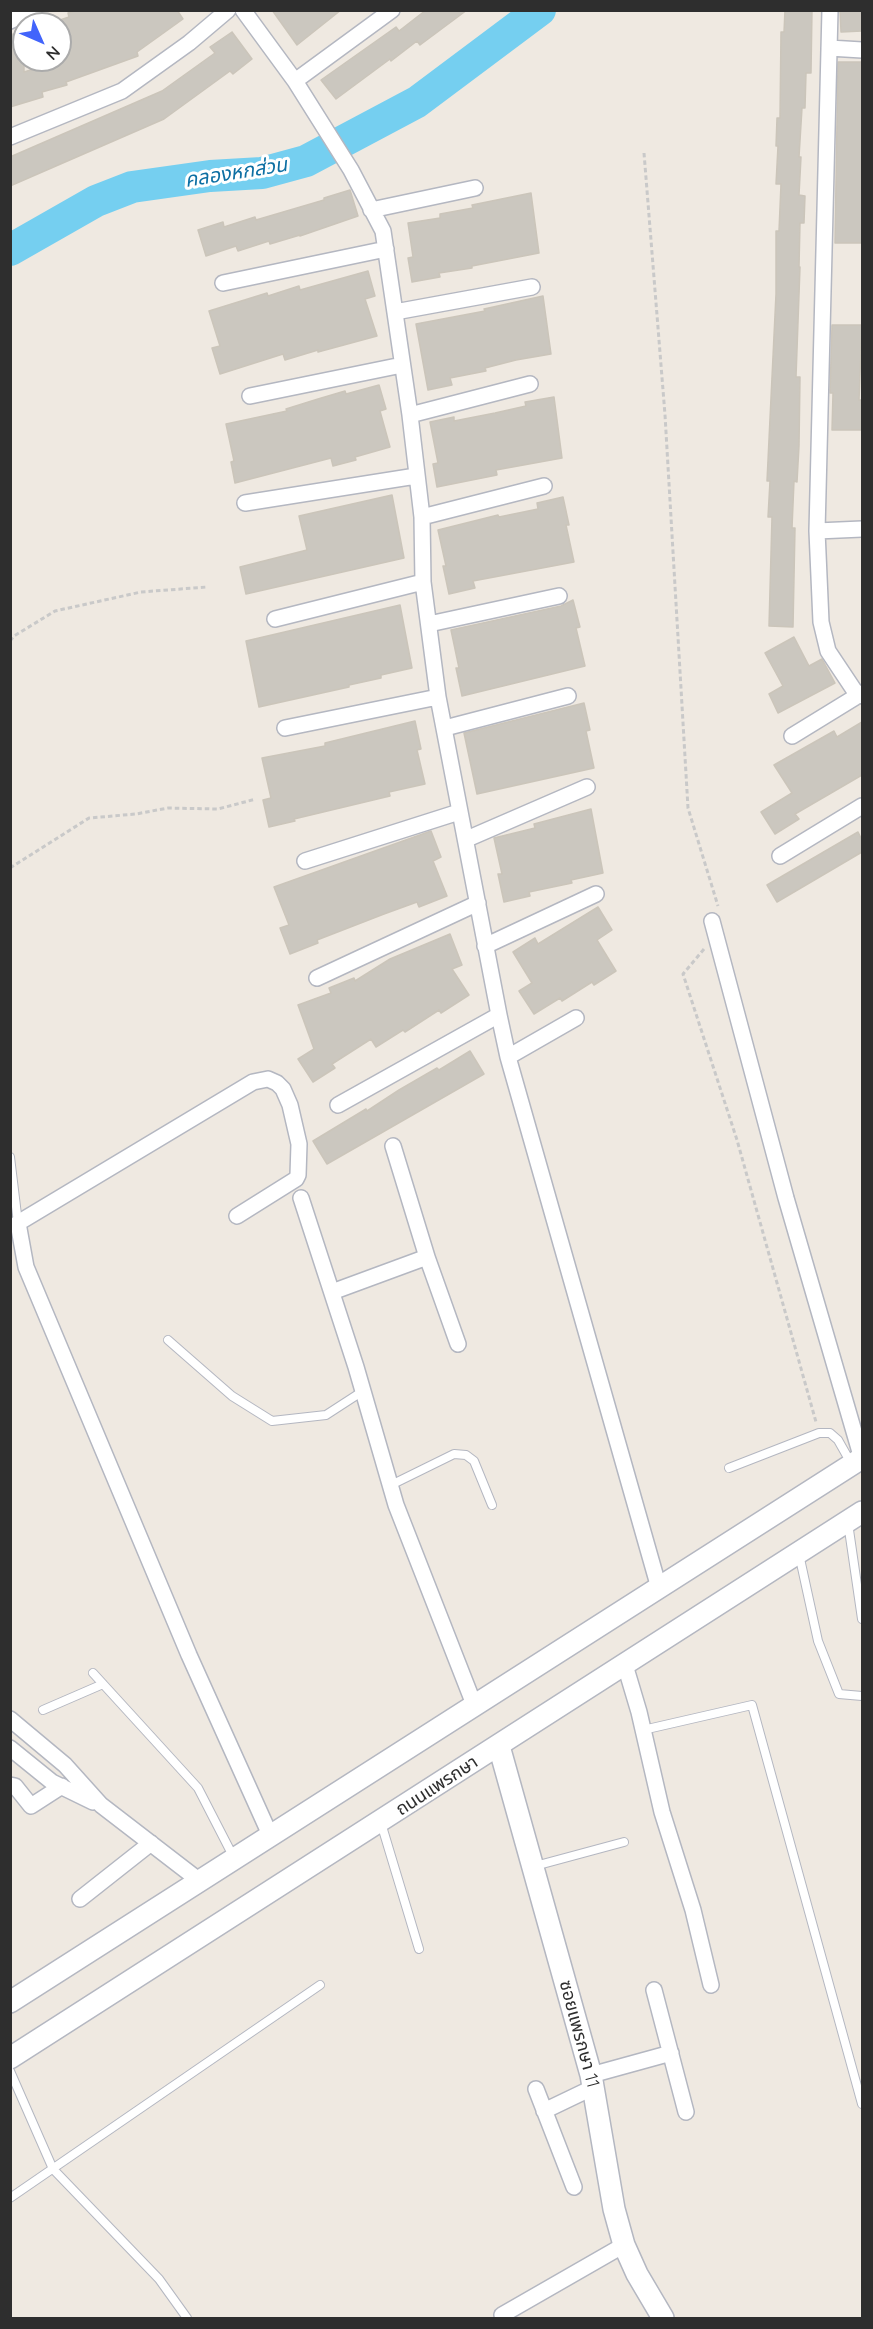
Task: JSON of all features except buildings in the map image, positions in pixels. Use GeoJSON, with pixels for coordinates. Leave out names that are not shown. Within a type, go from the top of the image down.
{"type":"FeatureCollection","features":[{"type":"Feature","properties":{"kind":"main road"},"geometry":{"type":"LineString","coordinates":[[10,2002],[859,1460]]}},
{"type":"Feature","properties":{"kind":"main road","name":"ถนนแพรกษา"},"geometry":{"type":"LineString","coordinates":[[10,2058],[855,1517]]}},
{"type":"Feature","properties":{"kind":"main road","name":"ซอยแพรกษา 11"},"geometry":{"type":"LineString","coordinates":[[500,1746],[592,2081],[614,2209],[624,2245],[637,2274],[663,2319]]}},
{"type":"Feature","properties":{"kind":"street"},"geometry":{"type":"LineString","coordinates":[[10,21],[34,10]]}},
{"type":"Feature","properties":{"kind":"street"},"geometry":{"type":"LineString","coordinates":[[10,137],[122,91],[189,43],[228,10]]}},
{"type":"Feature","properties":{"kind":"street"},"geometry":{"type":"LineString","coordinates":[[243,10],[295,81],[351,170],[383,231],[410,415],[422,517],[423,582],[438,696],[499,1015],[508,1057],[659,1588]]}},
{"type":"Feature","properties":{"kind":"street"},"geometry":{"type":"LineString","coordinates":[[295,81],[392,10]]}},
{"type":"Feature","properties":{"kind":"street"},"geometry":{"type":"LineString","coordinates":[[792,736],[860,694],[828,651],[821,622],[817,531],[830,10]]}},
{"type":"Feature","properties":{"kind":"street"},"geometry":{"type":"LineString","coordinates":[[830,48],[862,50]]}},
{"type":"Feature","properties":{"kind":"street"},"geometry":{"type":"LineString","coordinates":[[371,210],[475,188]]}},
{"type":"Feature","properties":{"kind":"street"},"geometry":{"type":"LineString","coordinates":[[223,283],[386,249]]}},
{"type":"Feature","properties":{"kind":"street"},"geometry":{"type":"LineString","coordinates":[[395,312],[532,287]]}},
{"type":"Feature","properties":{"kind":"street"},"geometry":{"type":"LineString","coordinates":[[250,396],[402,364]]}},
{"type":"Feature","properties":{"kind":"street"},"geometry":{"type":"LineString","coordinates":[[410,415],[530,384]]}},
{"type":"Feature","properties":{"kind":"street"},"geometry":{"type":"LineString","coordinates":[[245,503],[416,476]]}},
{"type":"Feature","properties":{"kind":"street"},"geometry":{"type":"LineString","coordinates":[[422,517],[544,486]]}},
{"type":"Feature","properties":{"kind":"street"},"geometry":{"type":"LineString","coordinates":[[817,531],[862,529]]}},
{"type":"Feature","properties":{"kind":"street"},"geometry":{"type":"LineString","coordinates":[[275,620],[423,582]]}},
{"type":"Feature","properties":{"kind":"street"},"geometry":{"type":"LineString","coordinates":[[429,624],[559,596]]}},
{"type":"Feature","properties":{"kind":"street"},"geometry":{"type":"LineString","coordinates":[[285,728],[438,696]]}},
{"type":"Feature","properties":{"kind":"street"},"geometry":{"type":"LineString","coordinates":[[445,728],[568,696]]}},
{"type":"Feature","properties":{"kind":"street"},"geometry":{"type":"LineString","coordinates":[[467,839],[587,787]]}},
{"type":"Feature","properties":{"kind":"street"},"geometry":{"type":"LineString","coordinates":[[780,856],[862,806]]}},
{"type":"Feature","properties":{"kind":"street"},"geometry":{"type":"LineString","coordinates":[[305,861],[459,812]]}},
{"type":"Feature","properties":{"kind":"street"},"geometry":{"type":"LineString","coordinates":[[486,946],[596,894]]}},
{"type":"Feature","properties":{"kind":"street"},"geometry":{"type":"LineString","coordinates":[[316,978],[478,903]]}},
{"type":"Feature","properties":{"kind":"street"},"geometry":{"type":"LineString","coordinates":[[717,918],[786,1198],[859,1460]]}},
{"type":"Feature","properties":{"kind":"street"},"geometry":{"type":"LineString","coordinates":[[338,1105],[499,1015]]}},
{"type":"Feature","properties":{"kind":"street"},"geometry":{"type":"LineString","coordinates":[[508,1057],[576,1018]]}},
{"type":"Feature","properties":{"kind":"street"},"geometry":{"type":"LineString","coordinates":[[237,1216],[296,1179],[298,1175],[299,1144],[290,1105],[283,1089],[268,1079],[253,1083],[18,1223],[26,1267],[189,1655],[271,1837]]}},
{"type":"Feature","properties":{"kind":"street"},"geometry":{"type":"LineString","coordinates":[[393,1146],[427,1257],[458,1344]]}},
{"type":"Feature","properties":{"kind":"street"},"geometry":{"type":"LineString","coordinates":[[301,1198],[363,1391],[396,1505],[475,1707]]}},
{"type":"Feature","properties":{"kind":"street"},"geometry":{"type":"LineString","coordinates":[[332,1292],[427,1257]]}},
{"type":"Feature","properties":{"kind":"street"},"geometry":{"type":"LineString","coordinates":[[625,1665],[662,1812],[693,1910],[711,1985]]}},
{"type":"Feature","properties":{"kind":"street"},"geometry":{"type":"LineString","coordinates":[[10,1719],[64,1765],[101,1805],[201,1882]]}},
{"type":"Feature","properties":{"kind":"street"},"geometry":{"type":"LineString","coordinates":[[10,1748],[52,1782],[101,1805]]}},
{"type":"Feature","properties":{"kind":"street"},"geometry":{"type":"LineString","coordinates":[[10,1785],[15,1786],[32,1806],[62,1786]]}},
{"type":"Feature","properties":{"kind":"street"},"geometry":{"type":"LineString","coordinates":[[80,1899],[152,1843]]}},
{"type":"Feature","properties":{"kind":"street"},"geometry":{"type":"LineString","coordinates":[[654,1990],[686,2112]]}},
{"type":"Feature","properties":{"kind":"street"},"geometry":{"type":"LineString","coordinates":[[544,2111],[592,2081],[671,2053]]}},
{"type":"Feature","properties":{"kind":"street"},"geometry":{"type":"LineString","coordinates":[[536,2090],[574,2187]]}},
{"type":"Feature","properties":{"kind":"street"},"geometry":{"type":"LineString","coordinates":[[502,2315],[624,2245]]}},
{"type":"Feature","properties":{"kind":"lane"},"geometry":{"type":"LineString","coordinates":[[10,1156],[18,1223]]}},
{"type":"Feature","properties":{"kind":"lane"},"geometry":{"type":"LineString","coordinates":[[168,1340],[232,1396],[272,1421],[326,1415],[363,1391]]}},
{"type":"Feature","properties":{"kind":"lane"},"geometry":{"type":"LineString","coordinates":[[729,1468],[819,1433],[830,1432],[859,1460]]}},
{"type":"Feature","properties":{"kind":"lane"},"geometry":{"type":"LineString","coordinates":[[391,1485],[453,1454],[466,1455],[474,1461],[492,1505]]}},
{"type":"Feature","properties":{"kind":"lane"},"geometry":{"type":"LineString","coordinates":[[855,1517],[862,1619]]}},
{"type":"Feature","properties":{"kind":"lane"},"geometry":{"type":"LineString","coordinates":[[798,1553],[818,1641],[839,1694],[862,1696]]}},
{"type":"Feature","properties":{"kind":"lane"},"geometry":{"type":"LineString","coordinates":[[93,1673],[198,1788],[235,1860]]}},
{"type":"Feature","properties":{"kind":"lane"},"geometry":{"type":"LineString","coordinates":[[43,1710],[103,1684]]}},
{"type":"Feature","properties":{"kind":"lane"},"geometry":{"type":"LineString","coordinates":[[643,1730],[752,1705],[862,2104]]}},
{"type":"Feature","properties":{"kind":"lane"},"geometry":{"type":"LineString","coordinates":[[380,1822],[419,1948]]}},
{"type":"Feature","properties":{"kind":"lane"},"geometry":{"type":"LineString","coordinates":[[534,1866],[624,1842]]}},
{"type":"Feature","properties":{"kind":"lane"},"geometry":{"type":"LineString","coordinates":[[10,2198],[320,1985]]}},
{"type":"Feature","properties":{"kind":"lane"},"geometry":{"type":"LineString","coordinates":[[10,2071],[52,2169],[159,2279],[187,2319]]}},
{"type":"Feature","properties":{"kind":"path"},"geometry":{"type":"LineString","coordinates":[[644,153],[665,415],[688,808],[717,918]]}},
{"type":"Feature","properties":{"kind":"path"},"geometry":{"type":"LineString","coordinates":[[10,641],[14,636],[55,611],[141,592],[207,587]]}},
{"type":"Feature","properties":{"kind":"path"},"geometry":{"type":"LineString","coordinates":[[10,868],[89,818],[136,814],[168,808],[218,809],[256,799]]}},
{"type":"Feature","properties":{"kind":"path"},"geometry":{"type":"LineString","coordinates":[[710,942],[683,974],[737,1140],[819,1433]]}},
{"type":"Feature","properties":{"kind":"waterway","name":"คลองหกส่วน"},"geometry":{"type":"LineString","coordinates":[[10,250],[96,201],[132,187],[210,176],[262,173],[306,161],[417,102],[540,10]]}}]}
